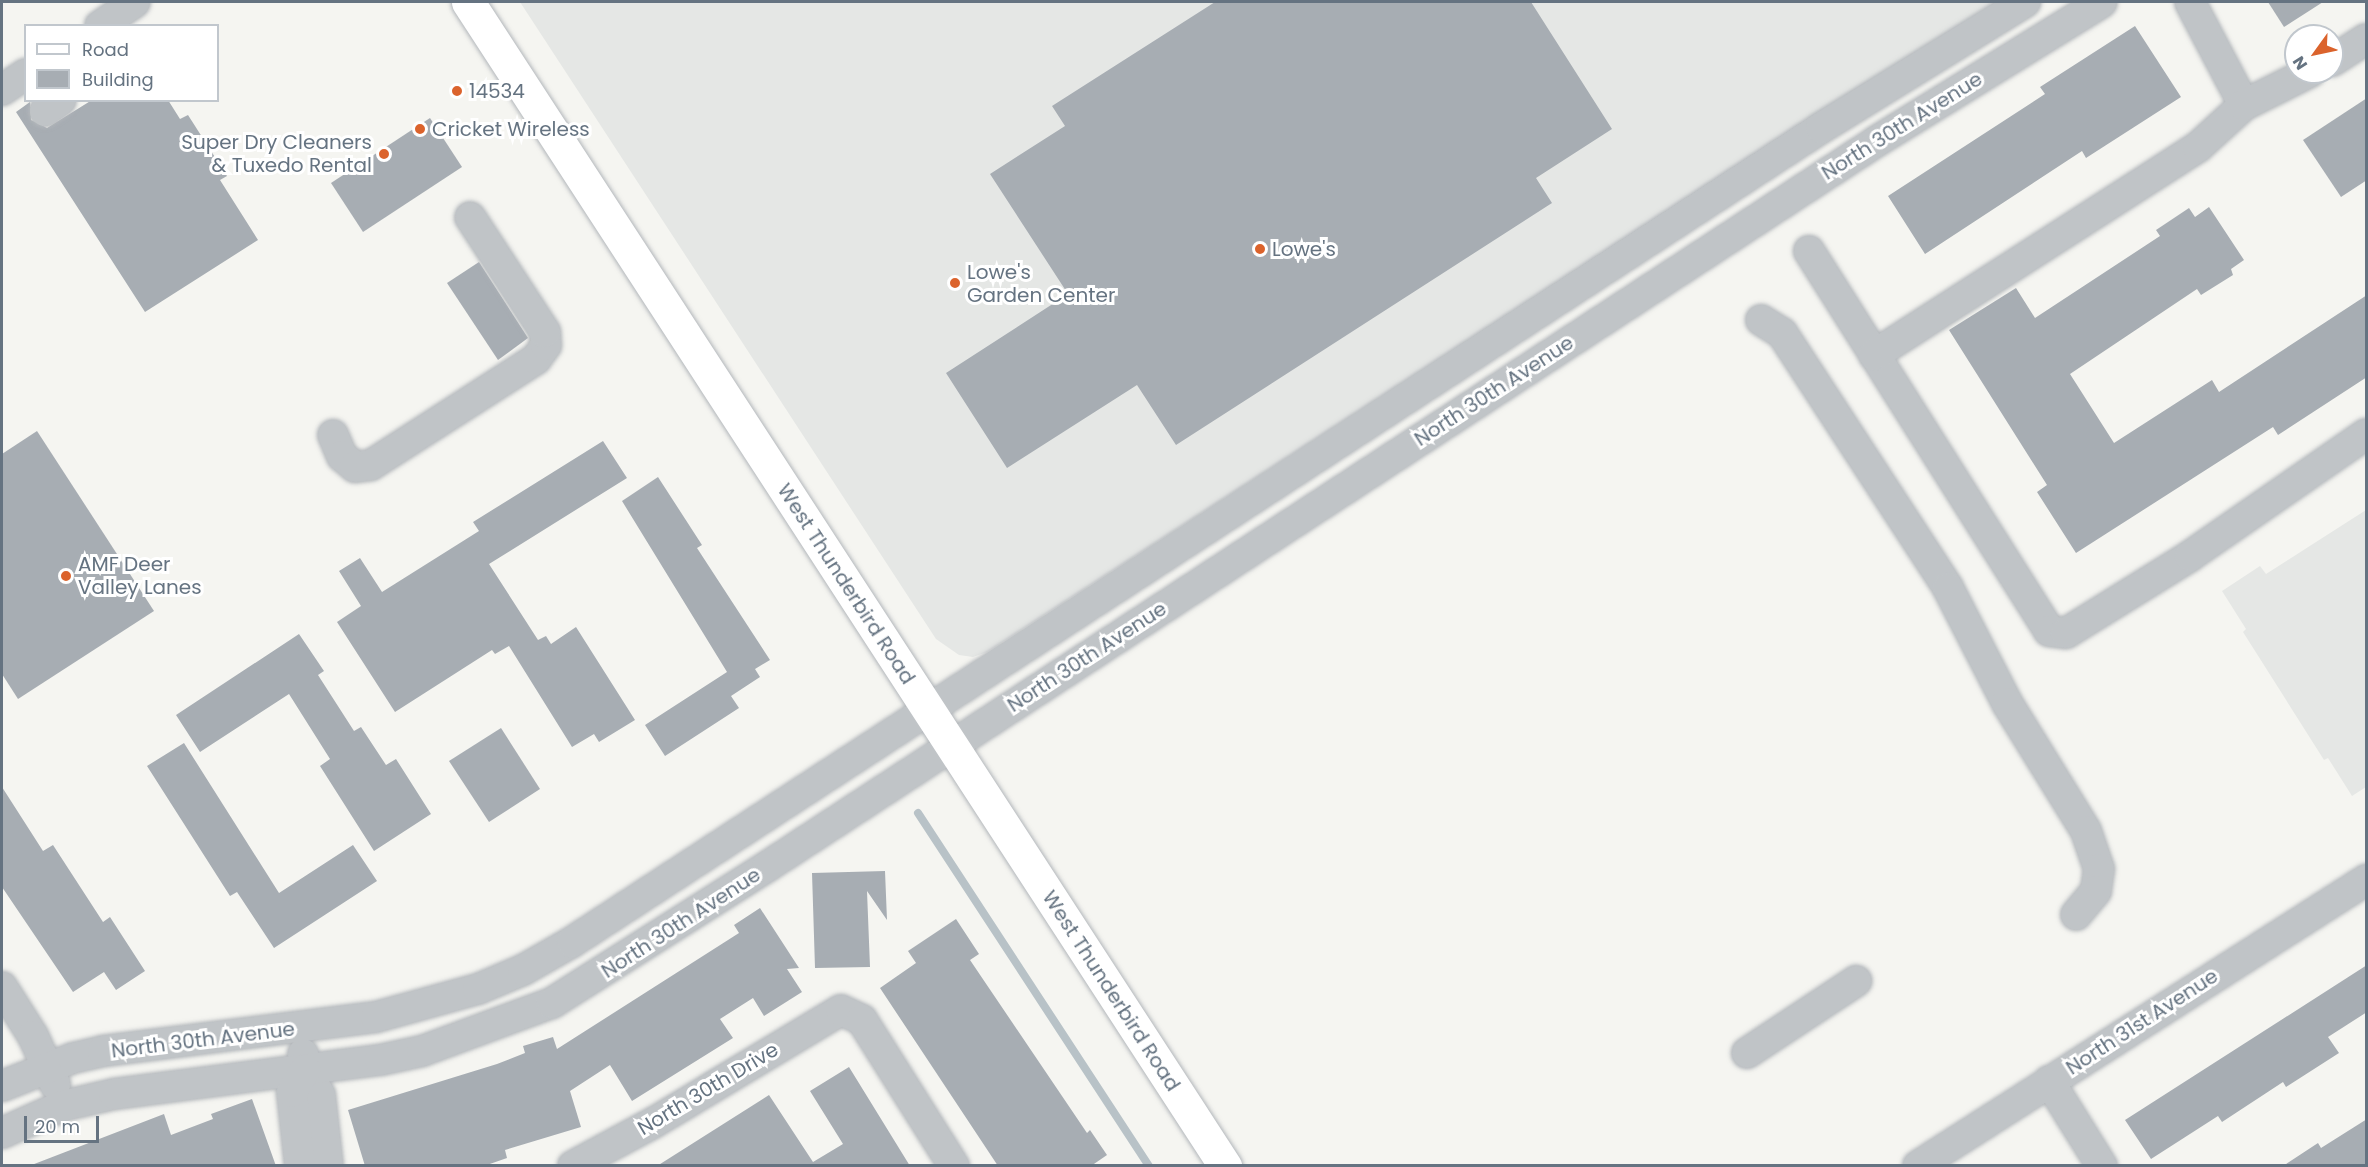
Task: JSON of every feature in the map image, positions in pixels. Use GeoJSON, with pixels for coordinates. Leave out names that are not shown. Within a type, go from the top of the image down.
{"type":"FeatureCollection","features":[{"type":"Feature","properties":{"kind":"main road","name":"West Thunderbird Road"},"geometry":{"type":"LineString","coordinates":[[468,2],[1225,1166]]}},
{"type":"Feature","properties":{"kind":"street"},"geometry":{"type":"LineString","coordinates":[[103,24],[135,2]]}},
{"type":"Feature","properties":{"kind":"street","name":"North 30th Avenue"},"geometry":{"type":"LineString","coordinates":[[2,1086],[50,1067],[103,1051],[376,1017],[425,1005],[523,970],[927,710],[1404,396],[1821,128],[2025,2]]}},
{"type":"Feature","properties":{"kind":"street","name":"North 30th Avenue"},"geometry":{"type":"LineString","coordinates":[[2,1133],[63,1106],[114,1094],[305,1070],[422,1051],[552,1003],[1877,141],[2102,2]]}},
{"type":"Feature","properties":{"kind":"street"},"geometry":{"type":"LineString","coordinates":[[2190,2],[2244,105]]}},
{"type":"Feature","properties":{"kind":"street"},"geometry":{"type":"LineString","coordinates":[[2344,53],[2367,39]]}},
{"type":"Feature","properties":{"kind":"street"},"geometry":{"type":"LineString","coordinates":[[2,90],[24,75]]}},
{"type":"Feature","properties":{"kind":"street"},"geometry":{"type":"LineString","coordinates":[[1874,355],[2198,147],[2244,105],[2286,84]]}},
{"type":"Feature","properties":{"kind":"street"},"geometry":{"type":"LineString","coordinates":[[333,435],[342,456],[355,466],[371,465],[536,359],[546,345],[545,332],[470,217]]}},
{"type":"Feature","properties":{"kind":"street"},"geometry":{"type":"LineString","coordinates":[[1809,251],[2049,631],[2066,633],[2181,562],[2367,434]]}},
{"type":"Feature","properties":{"kind":"street"},"geometry":{"type":"LineString","coordinates":[[1761,320],[1782,333],[1942,580],[2007,703],[2086,831],[2099,869],[2097,891],[2076,915]]}},
{"type":"Feature","properties":{"kind":"street","name":"North 31st Avenue"},"geometry":{"type":"LineString","coordinates":[[1918,1166],[2367,880]]}},
{"type":"Feature","properties":{"kind":"street"},"geometry":{"type":"LineString","coordinates":[[1747,1053],[1856,981]]}},
{"type":"Feature","properties":{"kind":"street"},"geometry":{"type":"LineString","coordinates":[[2,987],[50,1067],[63,1106]]}},
{"type":"Feature","properties":{"kind":"street","name":"North 30th Drive"},"geometry":{"type":"LineString","coordinates":[[573,1166],[653,1123],[841,1010],[862,1020],[954,1166]]}},
{"type":"Feature","properties":{"kind":"street"},"geometry":{"type":"LineString","coordinates":[[300,1028],[305,1070],[320,1095],[328,1166]]}},
{"type":"Feature","properties":{"kind":"street"},"geometry":{"type":"LineString","coordinates":[[300,1166],[292,1092],[305,1070]]}},
{"type":"Feature","properties":{"kind":"street"},"geometry":{"type":"LineString","coordinates":[[2049,1081],[2102,1166]]}},
{"type":"Feature","properties":{"kind":"shaded area"},"geometry":{"type":"Polygon","coordinates":[[[520,2],[1998,2],[1803,123],[987,652],[973,657],[959,655],[936,639],[520,2]]]}},
{"type":"Feature","properties":{"kind":"shaded area"},"geometry":{"type":"Polygon","coordinates":[[[2366,510],[2366,787],[2352,796],[2328,758],[2324,760],[2243,632],[2246,629],[2222,591],[2260,566],[2266,574],[2366,510]]]}},
{"type":"Feature","properties":{"kind":"building","name":"Lowe's"},"geometry":{"type":"Polygon","coordinates":[[[1215,2],[1531,2],[1612,129],[1536,178],[1552,203],[1176,445],[1137,385],[1007,468],[946,373],[1068,294],[990,174],[1065,126],[1052,106],[1215,2]]]}},
{"type":"Feature","properties":{"kind":"building"},"geometry":{"type":"Polygon","coordinates":[[[2268,2],[2323,2],[2289,24],[2284,24],[2284,27],[2268,2]]]}},
{"type":"Feature","properties":{"kind":"building"},"geometry":{"type":"Polygon","coordinates":[[[2135,26],[2181,97],[2086,158],[2082,151],[1925,254],[1888,196],[2045,94],[2040,87],[2135,26]]]}},
{"type":"Feature","properties":{"kind":"building"},"geometry":{"type":"Polygon","coordinates":[[[2367,98],[2367,180],[2341,197],[2303,140],[2367,98]]]}},
{"type":"Feature","properties":{"kind":"building"},"geometry":{"type":"Polygon","coordinates":[[[30,102],[31,120],[47,128],[89,102],[169,102],[180,119],[188,115],[227,176],[220,180],[258,240],[145,312],[16,112],[30,102]]]}},
{"type":"Feature","properties":{"kind":"building"},"geometry":{"type":"Polygon","coordinates":[[[430,118],[462,167],[363,232],[331,183],[430,118]]]}},
{"type":"Feature","properties":{"kind":"building"},"geometry":{"type":"Polygon","coordinates":[[[2209,207],[2244,260],[2231,269],[2233,275],[2201,295],[2197,289],[2070,374],[2114,443],[2212,380],[2219,392],[2367,295],[2367,377],[2278,435],[2273,427],[2076,553],[2037,492],[2047,485],[1949,330],[2016,288],[2035,318],[2160,236],[2156,230],[2189,208],[2195,217],[2209,207]]]}},
{"type":"Feature","properties":{"kind":"building"},"geometry":{"type":"Polygon","coordinates":[[[479,262],[528,338],[498,360],[447,283],[479,262]]]}},
{"type":"Feature","properties":{"kind":"building","name":"AMF Deer Valley Lanes"},"geometry":{"type":"Polygon","coordinates":[[[37,431],[154,611],[18,699],[2,674],[2,454],[37,431]]]}},
{"type":"Feature","properties":{"kind":"building"},"geometry":{"type":"Polygon","coordinates":[[[603,441],[627,478],[489,564],[538,640],[546,636],[551,644],[576,627],[635,720],[599,742],[594,734],[572,747],[509,646],[495,654],[492,650],[395,712],[337,622],[361,606],[339,571],[360,558],[382,592],[479,531],[473,522],[603,441]]]}},
{"type":"Feature","properties":{"kind":"building"},"geometry":{"type":"Polygon","coordinates":[[[658,477],[702,545],[697,548],[770,660],[755,669],[760,677],[731,696],[739,708],[665,756],[645,725],[727,672],[622,501],[658,477]]]}},
{"type":"Feature","properties":{"kind":"building"},"geometry":{"type":"Polygon","coordinates":[[[299,634],[324,671],[318,675],[354,731],[361,727],[386,765],[396,759],[431,814],[374,851],[320,766],[330,759],[289,694],[200,752],[176,715],[299,634]]]}},
{"type":"Feature","properties":{"kind":"building"},"geometry":{"type":"Polygon","coordinates":[[[501,728],[540,789],[489,822],[449,761],[501,728]]]}},
{"type":"Feature","properties":{"kind":"building"},"geometry":{"type":"Polygon","coordinates":[[[184,743],[279,893],[353,845],[377,881],[274,948],[237,892],[230,896],[147,766],[184,743]]]}},
{"type":"Feature","properties":{"kind":"building"},"geometry":{"type":"Polygon","coordinates":[[[2,787],[43,851],[53,845],[103,922],[110,917],[145,971],[116,990],[104,972],[73,992],[2,887],[2,787]]]}},
{"type":"Feature","properties":{"kind":"building"},"geometry":{"type":"Polygon","coordinates":[[[885,871],[887,920],[867,891],[870,967],[815,968],[812,873],[885,871]]]}},
{"type":"Feature","properties":{"kind":"building"},"geometry":{"type":"Polygon","coordinates":[[[760,908],[799,968],[787,969],[802,992],[764,1016],[753,998],[720,1019],[733,1038],[632,1101],[610,1065],[570,1091],[581,1127],[505,1150],[507,1158],[484,1166],[365,1166],[348,1110],[497,1064],[525,1053],[523,1046],[553,1037],[557,1049],[739,933],[734,925],[760,908]]]}},
{"type":"Feature","properties":{"kind":"building"},"geometry":{"type":"Polygon","coordinates":[[[956,919],[979,954],[970,960],[1087,1133],[1090,1130],[1107,1155],[1091,1166],[998,1166],[880,988],[916,963],[908,951],[956,919]]]}},
{"type":"Feature","properties":{"kind":"building"},"geometry":{"type":"Polygon","coordinates":[[[2367,965],[2367,1012],[2328,1037],[2339,1053],[2286,1087],[2283,1082],[2222,1122],[2218,1116],[2151,1159],[2125,1120],[2367,965]]]}},
{"type":"Feature","properties":{"kind":"building"},"geometry":{"type":"Polygon","coordinates":[[[849,1067],[910,1166],[657,1166],[769,1095],[813,1162],[843,1144],[810,1091],[849,1067]]]}},
{"type":"Feature","properties":{"kind":"building"},"geometry":{"type":"Polygon","coordinates":[[[252,1099],[276,1166],[29,1166],[164,1114],[171,1135],[213,1119],[211,1114],[252,1099]]]}},
{"type":"Feature","properties":{"kind":"building"},"geometry":{"type":"Polygon","coordinates":[[[2367,1119],[2367,1166],[2283,1166],[2318,1143],[2321,1148],[2367,1119]]]}},
{"type":"Feature","properties":{"kind":"waterway"},"geometry":{"type":"LineString","coordinates":[[918,813],[1149,1166]]}},
{"type":"Feature","properties":{"kind":"place","name":"14534"},"geometry":{"type":"Point","coordinates":[457,91]}},
{"type":"Feature","properties":{"kind":"place","name":"Cricket Wireless"},"geometry":{"type":"Point","coordinates":[420,129]}},
{"type":"Feature","properties":{"kind":"place","name":"Super Dry Cleaners & Tuxedo Rental"},"geometry":{"type":"Point","coordinates":[384,154]}},
{"type":"Feature","properties":{"kind":"place","name":"Lowe's"},"geometry":{"type":"Point","coordinates":[1260,249]}},
{"type":"Feature","properties":{"kind":"place","name":"Lowe's Garden Center"},"geometry":{"type":"Point","coordinates":[955,283]}},
{"type":"Feature","properties":{"kind":"place","name":"AMF Deer Valley Lanes"},"geometry":{"type":"Point","coordinates":[66,576]}}]}
